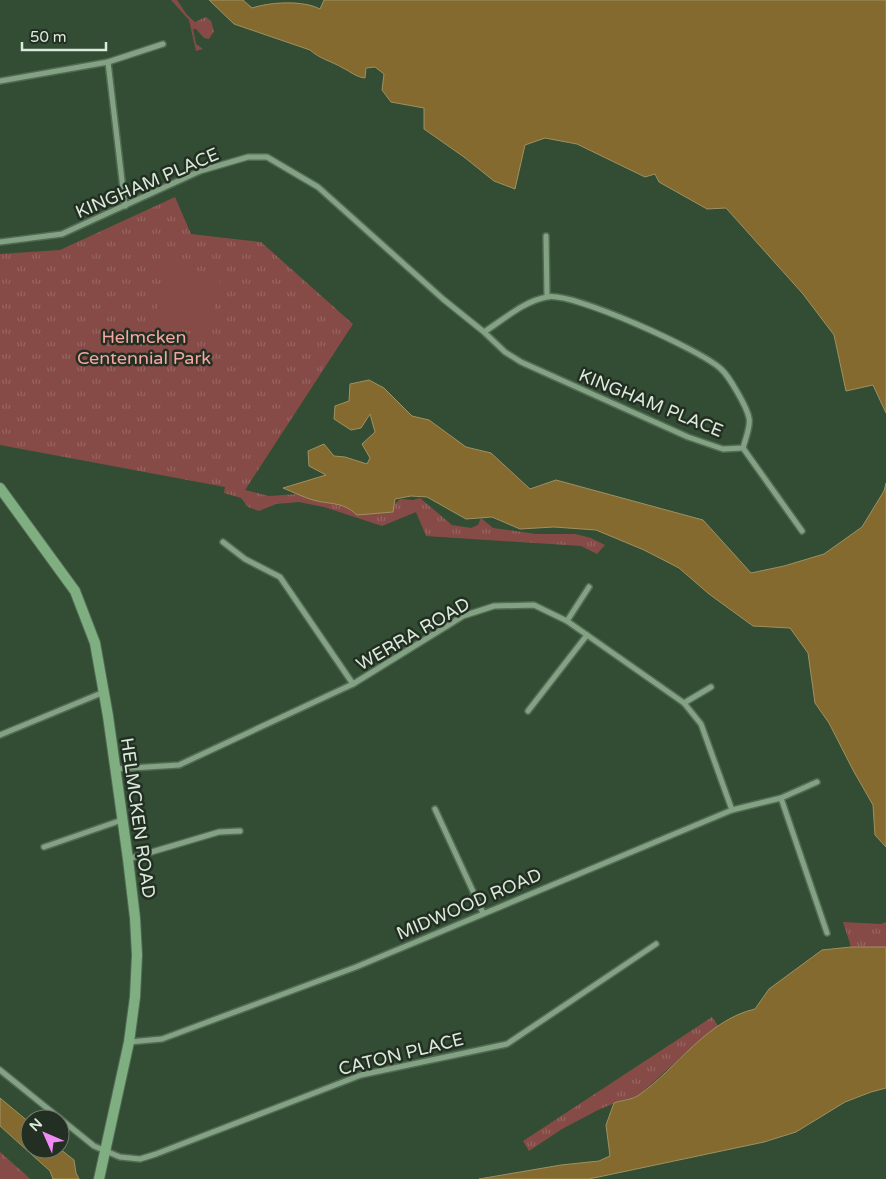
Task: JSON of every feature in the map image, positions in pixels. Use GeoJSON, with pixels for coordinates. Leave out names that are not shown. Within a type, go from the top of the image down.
{"type":"FeatureCollection","features":[{"type":"Feature","properties":{"kind":"main road","name":"HELMCKEN ROAD"},"geometry":{"type":"LineString","coordinates":[[0,488],[74,591],[96,643],[123,820],[135,918],[137,954],[135,997],[129,1042],[99,1179]]}},
{"type":"Feature","properties":{"kind":"street"},"geometry":{"type":"LineString","coordinates":[[0,81],[108,62],[163,44]]}},
{"type":"Feature","properties":{"kind":"street"},"geometry":{"type":"LineString","coordinates":[[108,62],[125,206]]}},
{"type":"Feature","properties":{"kind":"street","name":"KINGHAM PLACE"},"geometry":{"type":"LineString","coordinates":[[0,242],[62,234],[200,172],[248,157],[267,157],[318,187],[443,299],[484,332],[505,352],[520,362],[596,398],[688,437],[723,448],[743,448],[749,419],[732,383],[709,360],[661,334],[601,310],[561,297],[547,296]]}},
{"type":"Feature","properties":{"kind":"street"},"geometry":{"type":"LineString","coordinates":[[484,332],[526,305],[547,296],[546,236]]}},
{"type":"Feature","properties":{"kind":"street"},"geometry":{"type":"LineString","coordinates":[[743,448],[802,531]]}},
{"type":"Feature","properties":{"kind":"street"},"geometry":{"type":"LineString","coordinates":[[223,542],[245,559],[280,577],[353,684]]}},
{"type":"Feature","properties":{"kind":"street"},"geometry":{"type":"LineString","coordinates":[[567,621],[589,588]]}},
{"type":"Feature","properties":{"kind":"street","name":"WERRA ROAD"},"geometry":{"type":"LineString","coordinates":[[115,769],[179,765],[353,684],[463,616],[494,606],[534,605],[567,621],[684,704],[701,724],[732,810]]}},
{"type":"Feature","properties":{"kind":"street"},"geometry":{"type":"LineString","coordinates":[[528,711],[586,634]]}},
{"type":"Feature","properties":{"kind":"street"},"geometry":{"type":"LineString","coordinates":[[684,704],[711,686]]}},
{"type":"Feature","properties":{"kind":"street"},"geometry":{"type":"LineString","coordinates":[[0,735],[104,692]]}},
{"type":"Feature","properties":{"kind":"street","name":"MIDWOOD ROAD"},"geometry":{"type":"LineString","coordinates":[[129,1042],[162,1039],[356,967],[732,810],[781,798],[817,782]]}},
{"type":"Feature","properties":{"kind":"street"},"geometry":{"type":"LineString","coordinates":[[781,798],[827,933]]}},
{"type":"Feature","properties":{"kind":"street"},"geometry":{"type":"LineString","coordinates":[[435,809],[483,913]]}},
{"type":"Feature","properties":{"kind":"street"},"geometry":{"type":"LineString","coordinates":[[44,847],[123,820]]}},
{"type":"Feature","properties":{"kind":"street"},"geometry":{"type":"LineString","coordinates":[[128,859],[218,832],[240,831]]}},
{"type":"Feature","properties":{"kind":"street","name":"CATON PLACE"},"geometry":{"type":"LineString","coordinates":[[0,1070],[94,1146],[120,1157],[140,1159],[361,1075],[507,1044],[656,944]]}},
{"type":"Feature","properties":{"kind":"green space"},"geometry":{"type":"Polygon","coordinates":[[[171,0],[177,0],[187,15],[195,22],[206,17],[211,21],[214,31],[209,39],[204,38],[196,29],[193,29],[196,44],[203,49],[196,51],[189,20],[171,0]]]}},
{"type":"Feature","properties":{"kind":"green space","name":"Helmcken Centennial Park"},"geometry":{"type":"Polygon","coordinates":[[[175,197],[191,234],[261,242],[353,324],[245,490],[269,496],[299,494],[393,506],[400,499],[413,500],[420,498],[452,525],[471,528],[478,525],[481,518],[493,528],[536,534],[575,534],[591,538],[605,545],[597,554],[581,546],[426,536],[416,512],[382,526],[324,507],[299,502],[276,504],[259,511],[248,507],[241,498],[224,493],[225,487],[0,445],[0,254],[60,250],[175,197]]]}},
{"type":"Feature","properties":{"kind":"green space"},"geometry":{"type":"Polygon","coordinates":[[[168,264],[221,276],[208,335],[154,323],[168,264]]]}},
{"type":"Feature","properties":{"kind":"green space"},"geometry":{"type":"Polygon","coordinates":[[[843,922],[881,924],[886,922],[886,947],[851,947],[843,922]]]}},
{"type":"Feature","properties":{"kind":"green space"},"geometry":{"type":"Polygon","coordinates":[[[712,1017],[719,1027],[691,1048],[637,1097],[622,1100],[598,1110],[562,1129],[529,1151],[523,1141],[712,1017]]]}},
{"type":"Feature","properties":{"kind":"green space"},"geometry":{"type":"Polygon","coordinates":[[[0,1152],[26,1175],[30,1179],[0,1179],[0,1152]]]}},
{"type":"Feature","properties":{"kind":"shaded area"},"geometry":{"type":"Polygon","coordinates":[[[209,0],[243,0],[252,8],[268,4],[296,3],[320,9],[324,0],[886,0],[886,413],[873,385],[846,391],[834,335],[803,294],[726,208],[707,209],[659,182],[655,174],[645,177],[577,144],[545,138],[525,145],[515,189],[494,181],[424,129],[424,108],[391,102],[382,90],[384,74],[375,67],[366,68],[365,78],[359,77],[310,50],[234,24],[209,0]]]}},
{"type":"Feature","properties":{"kind":"shaded area"},"geometry":{"type":"Polygon","coordinates":[[[369,380],[384,388],[412,416],[429,420],[466,447],[491,453],[530,489],[556,480],[703,520],[751,573],[784,566],[824,554],[862,527],[884,491],[886,483],[886,847],[875,835],[873,805],[829,723],[815,703],[808,653],[790,628],[753,626],[709,594],[679,568],[644,550],[596,530],[554,527],[520,529],[492,517],[466,519],[427,497],[411,496],[395,499],[393,512],[357,515],[341,505],[313,500],[283,488],[326,475],[309,466],[308,451],[324,444],[334,456],[345,457],[367,464],[370,458],[362,444],[375,432],[370,414],[361,428],[351,430],[334,419],[335,406],[349,401],[350,384],[369,380]]]}},
{"type":"Feature","properties":{"kind":"shaded area"},"geometry":{"type":"Polygon","coordinates":[[[851,947],[886,947],[886,1088],[845,1102],[796,1132],[764,1142],[589,1179],[479,1179],[561,1165],[599,1161],[610,1156],[606,1125],[614,1103],[639,1095],[707,1034],[722,1023],[755,1009],[769,989],[822,950],[851,947]]]}},
{"type":"Feature","properties":{"kind":"shaded area"},"geometry":{"type":"Polygon","coordinates":[[[0,1098],[20,1115],[20,1144],[0,1126],[0,1098]]]}},
{"type":"Feature","properties":{"kind":"shaded area"},"geometry":{"type":"Polygon","coordinates":[[[70,1157],[74,1160],[79,1179],[53,1179],[50,1171],[37,1159],[70,1159],[70,1157]]]}}]}
